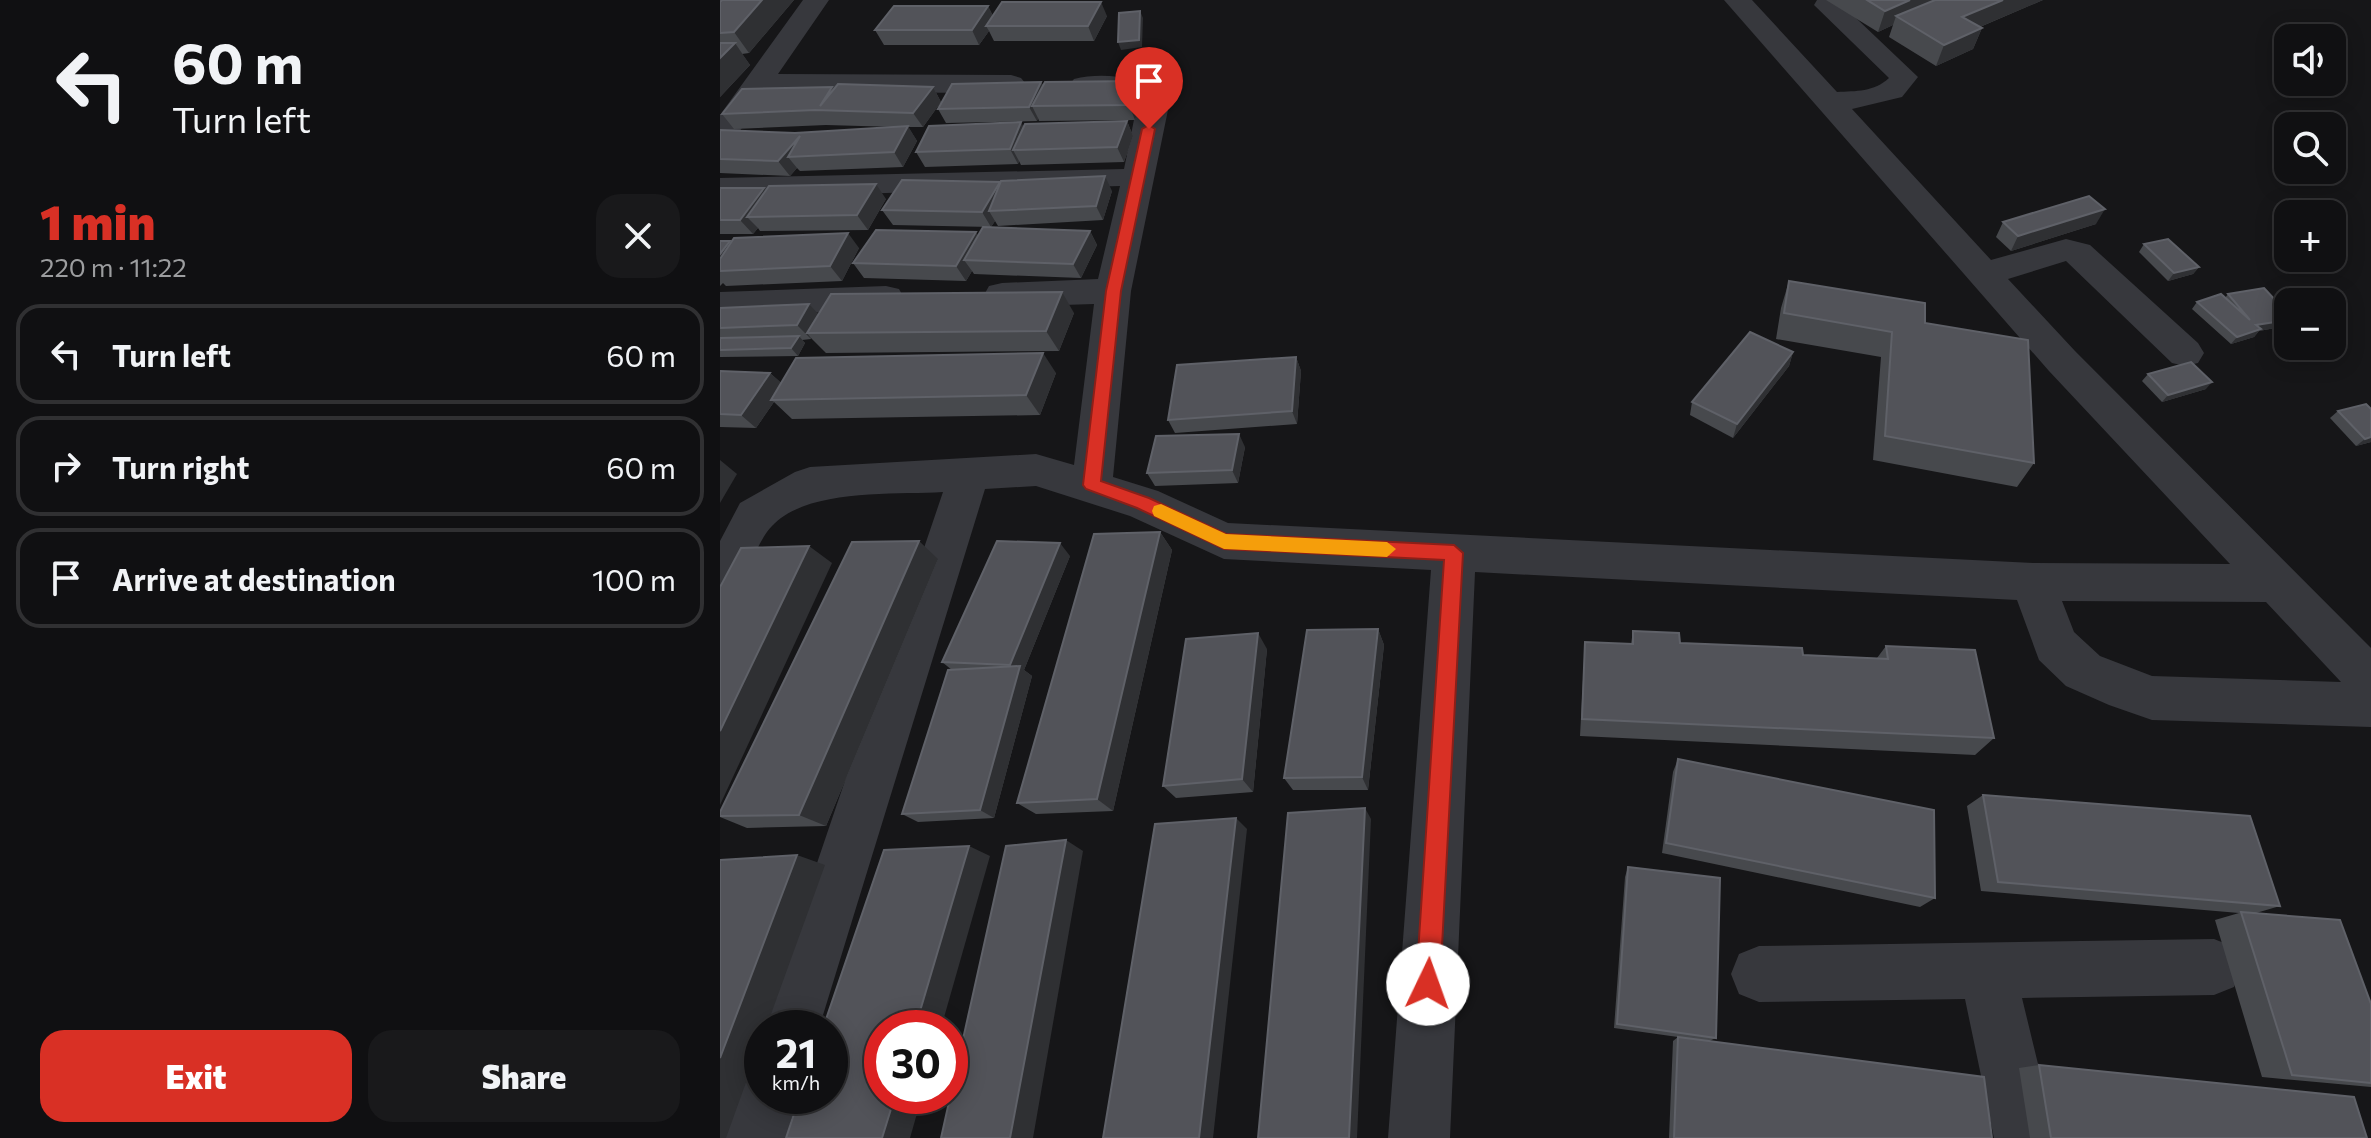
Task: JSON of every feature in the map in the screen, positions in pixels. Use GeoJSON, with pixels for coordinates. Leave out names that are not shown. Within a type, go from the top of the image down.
{"type":"FeatureCollection","features":[{"type":"Feature","properties":{"kind":"street"},"geometry":{"type":"LineString","coordinates":[[720,137],[816,0]]}},
{"type":"Feature","properties":{"kind":"street"},"geometry":{"type":"LineString","coordinates":[[1737,0],[2062,361],[2371,680]]}},
{"type":"Feature","properties":{"kind":"street"},"geometry":{"type":"LineString","coordinates":[[1827,5],[1904,77],[1900,87],[1890,94],[1830,102]]}},
{"type":"Feature","properties":{"kind":"street"},"geometry":{"type":"LineString","coordinates":[[1863,38],[1892,27]]}},
{"type":"Feature","properties":{"kind":"street"},"geometry":{"type":"LineString","coordinates":[[760,83],[1115,85],[1139,89],[1152,95],[1154,105],[1113,291],[1092,485]]}},
{"type":"Feature","properties":{"kind":"street"},"geometry":{"type":"LineString","coordinates":[[720,188],[1138,176]]}},
{"type":"Feature","properties":{"kind":"street"},"geometry":{"type":"LineString","coordinates":[[1984,274],[2066,250],[2074,251],[2185,353]]}},
{"type":"Feature","properties":{"kind":"street"},"geometry":{"type":"LineString","coordinates":[[972,296],[1113,291]]}},
{"type":"Feature","properties":{"kind":"street"},"geometry":{"type":"LineString","coordinates":[[720,304],[924,297]]}},
{"type":"Feature","properties":{"kind":"street"},"geometry":{"type":"LineString","coordinates":[[720,584],[755,515],[810,484],[1036,470],[1143,503],[1224,541],[2033,582],[2275,583]]}},
{"type":"Feature","properties":{"kind":"street"},"geometry":{"type":"LineString","coordinates":[[796,1010],[969,475]]}},
{"type":"Feature","properties":{"kind":"street"},"geometry":{"type":"LineString","coordinates":[[1419,1138],[1454,553]]}},
{"type":"Feature","properties":{"kind":"street"},"geometry":{"type":"LineString","coordinates":[[2033,582],[2055,645],[2083,671],[2109,683],[2152,698],[2371,705]]}},
{"type":"Feature","properties":{"kind":"street"},"geometry":{"type":"LineString","coordinates":[[1759,974],[2214,967]]}},
{"type":"Feature","properties":{"kind":"street"},"geometry":{"type":"LineString","coordinates":[[1987,971],[2025,1138]]}},
{"type":"Feature","properties":{"kind":"street"},"geometry":{"type":"LineString","coordinates":[[755,1138],[762,1114]]}},
{"type":"Feature","properties":{"kind":"building"},"geometry":{"type":"Polygon","coordinates":[[[722,0],[762,0],[734,32],[720,33],[722,0]]]}},
{"type":"Feature","properties":{"kind":"building"},"geometry":{"type":"Polygon","coordinates":[[[1867,0],[1910,0],[1885,11],[1867,0]]]}},
{"type":"Feature","properties":{"kind":"building"},"geometry":{"type":"Polygon","coordinates":[[[1935,0],[2003,0],[1962,17],[1982,28],[1944,45],[1896,16],[1935,0]]]}},
{"type":"Feature","properties":{"kind":"building"},"geometry":{"type":"Polygon","coordinates":[[[1002,2],[1101,2],[1088,26],[986,26],[1002,2]]]}},
{"type":"Feature","properties":{"kind":"building"},"geometry":{"type":"Polygon","coordinates":[[[894,6],[988,6],[972,30],[875,30],[894,6]]]}},
{"type":"Feature","properties":{"kind":"building"},"geometry":{"type":"Polygon","coordinates":[[[1140,11],[1139,40],[1118,42],[1119,13],[1140,11]]]}},
{"type":"Feature","properties":{"kind":"building"},"geometry":{"type":"Polygon","coordinates":[[[720,43],[735,43],[720,58],[720,43]]]}},
{"type":"Feature","properties":{"kind":"building"},"geometry":{"type":"Polygon","coordinates":[[[1139,81],[1129,105],[1032,106],[1045,82],[1139,81]]]}},
{"type":"Feature","properties":{"kind":"building"},"geometry":{"type":"Polygon","coordinates":[[[1041,82],[1029,107],[938,109],[952,84],[1041,82]]]}},
{"type":"Feature","properties":{"kind":"building"},"geometry":{"type":"Polygon","coordinates":[[[838,84],[933,87],[913,113],[815,110],[722,114],[742,89],[832,87],[820,106],[838,84]]]}},
{"type":"Feature","properties":{"kind":"building"},"geometry":{"type":"Polygon","coordinates":[[[1127,121],[1117,147],[1013,150],[1025,124],[1127,121]]]}},
{"type":"Feature","properties":{"kind":"building"},"geometry":{"type":"Polygon","coordinates":[[[1021,122],[1010,149],[916,152],[929,126],[1021,122]]]}},
{"type":"Feature","properties":{"kind":"building"},"geometry":{"type":"Polygon","coordinates":[[[908,126],[894,152],[788,157],[800,136],[778,161],[720,159],[720,130],[795,133],[908,126]]]}},
{"type":"Feature","properties":{"kind":"building"},"geometry":{"type":"Polygon","coordinates":[[[1105,176],[1096,206],[989,211],[1001,181],[1105,176]]]}},
{"type":"Feature","properties":{"kind":"building"},"geometry":{"type":"Polygon","coordinates":[[[902,180],[1000,182],[982,212],[882,210],[902,180]]]}},
{"type":"Feature","properties":{"kind":"building"},"geometry":{"type":"Polygon","coordinates":[[[876,184],[857,215],[747,217],[769,186],[876,184]]]}},
{"type":"Feature","properties":{"kind":"building"},"geometry":{"type":"Polygon","coordinates":[[[720,188],[764,188],[740,220],[720,220],[720,188]]]}},
{"type":"Feature","properties":{"kind":"building"},"geometry":{"type":"Polygon","coordinates":[[[2089,196],[2105,209],[2018,236],[2003,222],[2089,196]]]}},
{"type":"Feature","properties":{"kind":"building"},"geometry":{"type":"Polygon","coordinates":[[[983,227],[1090,231],[1073,264],[964,260],[983,227]]]}},
{"type":"Feature","properties":{"kind":"building"},"geometry":{"type":"Polygon","coordinates":[[[876,230],[976,232],[956,266],[853,263],[876,230]]]}},
{"type":"Feature","properties":{"kind":"building"},"geometry":{"type":"Polygon","coordinates":[[[848,233],[830,266],[720,271],[720,259],[734,238],[848,233]]]}},
{"type":"Feature","properties":{"kind":"building"},"geometry":{"type":"Polygon","coordinates":[[[2168,239],[2199,267],[2174,273],[2144,244],[2168,239]]]}},
{"type":"Feature","properties":{"kind":"building"},"geometry":{"type":"Polygon","coordinates":[[[720,241],[730,241],[720,254],[720,241]]]}},
{"type":"Feature","properties":{"kind":"building"},"geometry":{"type":"Polygon","coordinates":[[[1789,281],[1925,303],[1925,323],[2028,340],[2034,463],[1885,436],[1892,332],[1784,313],[1789,281]]]}},
{"type":"Feature","properties":{"kind":"building"},"geometry":{"type":"Polygon","coordinates":[[[2264,288],[2274,299],[2274,322],[2256,325],[2261,329],[2237,337],[2197,302],[2221,294],[2250,320],[2228,294],[2264,288]]]}},
{"type":"Feature","properties":{"kind":"building"},"geometry":{"type":"Polygon","coordinates":[[[1062,292],[1046,331],[807,333],[831,294],[1062,292]]]}},
{"type":"Feature","properties":{"kind":"building"},"geometry":{"type":"Polygon","coordinates":[[[809,304],[797,325],[720,328],[720,308],[809,304]]]}},
{"type":"Feature","properties":{"kind":"building"},"geometry":{"type":"Polygon","coordinates":[[[1750,332],[1793,352],[1737,424],[1692,402],[1750,332]]]}},
{"type":"Feature","properties":{"kind":"building"},"geometry":{"type":"Polygon","coordinates":[[[799,336],[791,348],[720,350],[720,338],[799,336]]]}},
{"type":"Feature","properties":{"kind":"building"},"geometry":{"type":"Polygon","coordinates":[[[1043,353],[1026,395],[771,400],[796,358],[1043,353]]]}},
{"type":"Feature","properties":{"kind":"building"},"geometry":{"type":"Polygon","coordinates":[[[1296,357],[1292,411],[1168,420],[1177,365],[1296,357]]]}},
{"type":"Feature","properties":{"kind":"building"},"geometry":{"type":"Polygon","coordinates":[[[2191,362],[2212,382],[2168,395],[2148,374],[2191,362]]]}},
{"type":"Feature","properties":{"kind":"building"},"geometry":{"type":"Polygon","coordinates":[[[720,371],[770,373],[741,415],[720,414],[720,371]]]}},
{"type":"Feature","properties":{"kind":"building"},"geometry":{"type":"Polygon","coordinates":[[[2366,404],[2371,409],[2371,437],[2365,439],[2338,411],[2366,404]]]}},
{"type":"Feature","properties":{"kind":"building"},"geometry":{"type":"Polygon","coordinates":[[[1239,434],[1232,470],[1147,473],[1156,436],[1239,434]]]}},
{"type":"Feature","properties":{"kind":"building"},"geometry":{"type":"Polygon","coordinates":[[[1160,532],[1097,799],[1017,803],[1094,534],[1160,532]]]}},
{"type":"Feature","properties":{"kind":"building"},"geometry":{"type":"Polygon","coordinates":[[[919,541],[799,815],[720,816],[852,542],[919,541]]]}},
{"type":"Feature","properties":{"kind":"building"},"geometry":{"type":"Polygon","coordinates":[[[997,541],[1060,543],[1010,665],[942,662],[997,541]]]}},
{"type":"Feature","properties":{"kind":"building"},"geometry":{"type":"Polygon","coordinates":[[[809,546],[720,731],[720,587],[741,548],[809,546]]]}},
{"type":"Feature","properties":{"kind":"building"},"geometry":{"type":"Polygon","coordinates":[[[1378,629],[1362,777],[1284,778],[1307,630],[1378,629]]]}},
{"type":"Feature","properties":{"kind":"building"},"geometry":{"type":"Polygon","coordinates":[[[1633,631],[1679,633],[1680,643],[1802,648],[1803,655],[1888,659],[1886,646],[1975,650],[1994,738],[1582,719],[1585,642],[1633,644],[1633,631]]]}},
{"type":"Feature","properties":{"kind":"building"},"geometry":{"type":"Polygon","coordinates":[[[1258,633],[1242,779],[1163,786],[1186,639],[1258,633]]]}},
{"type":"Feature","properties":{"kind":"building"},"geometry":{"type":"Polygon","coordinates":[[[1020,666],[980,810],[902,814],[948,670],[1020,666]]]}},
{"type":"Feature","properties":{"kind":"building"},"geometry":{"type":"Polygon","coordinates":[[[1678,759],[1934,810],[1935,898],[1666,843],[1678,759]]]}},
{"type":"Feature","properties":{"kind":"building"},"geometry":{"type":"Polygon","coordinates":[[[1983,795],[2250,816],[2280,906],[1998,882],[1983,795]]]}},
{"type":"Feature","properties":{"kind":"building"},"geometry":{"type":"Polygon","coordinates":[[[1365,808],[1349,1138],[1258,1138],[1288,813],[1365,808]]]}},
{"type":"Feature","properties":{"kind":"building"},"geometry":{"type":"Polygon","coordinates":[[[1236,818],[1199,1138],[1103,1138],[1155,824],[1236,818]]]}},
{"type":"Feature","properties":{"kind":"building"},"geometry":{"type":"Polygon","coordinates":[[[1066,840],[1010,1138],[941,1138],[946,1114],[968,1114],[968,1017],[1006,846],[1066,840]]]}},
{"type":"Feature","properties":{"kind":"building"},"geometry":{"type":"Polygon","coordinates":[[[969,846],[920,1010],[864,1010],[864,1114],[889,1114],[882,1138],[786,1138],[794,1114],[848,1114],[848,1010],[829,1010],[884,850],[969,846]]]}},
{"type":"Feature","properties":{"kind":"building"},"geometry":{"type":"Polygon","coordinates":[[[797,855],[720,1058],[720,860],[797,855]]]}},
{"type":"Feature","properties":{"kind":"building"},"geometry":{"type":"Polygon","coordinates":[[[1628,867],[1720,878],[1716,1038],[1617,1024],[1628,867]]]}},
{"type":"Feature","properties":{"kind":"building"},"geometry":{"type":"Polygon","coordinates":[[[2241,912],[2340,920],[2371,1004],[2371,1083],[2292,1075],[2241,912]]]}},
{"type":"Feature","properties":{"kind":"building"},"geometry":{"type":"Polygon","coordinates":[[[1678,1037],[1984,1077],[1992,1138],[1674,1138],[1678,1037]]]}},
{"type":"Feature","properties":{"kind":"building"},"geometry":{"type":"Polygon","coordinates":[[[2039,1065],[2354,1097],[2367,1138],[2051,1138],[2039,1065]]]}},
{"type":"Feature","properties":{"kind":"slow traffic"},"geometry":{"type":"LineString","coordinates":[[1161,511],[1224,541],[1387,549]]}},
{"type":"Feature","properties":{"kind":"route"},"geometry":{"type":"LineString","coordinates":[[1149,129],[1113,291],[1092,485],[1143,503],[1224,541],[1454,553],[1428,984]]}}]}
